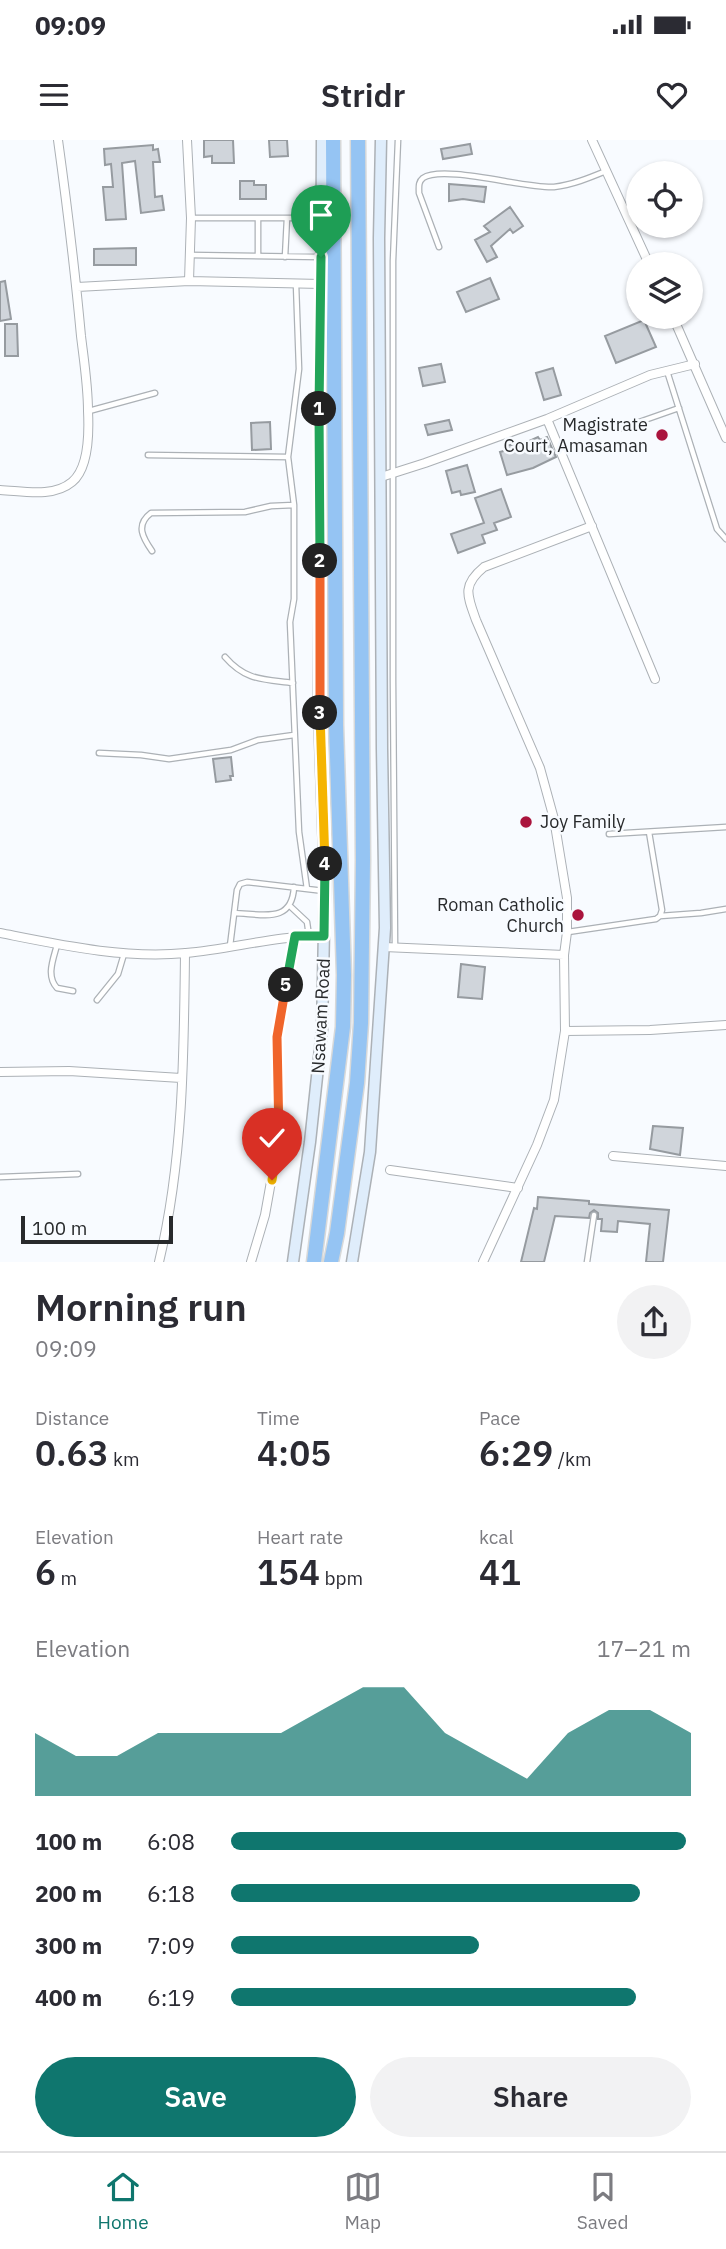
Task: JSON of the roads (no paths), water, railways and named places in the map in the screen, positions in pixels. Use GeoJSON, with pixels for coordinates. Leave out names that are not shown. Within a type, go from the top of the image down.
{"type":"FeatureCollection","features":[{"type":"Feature","properties":{"kind":"highway","name":"Nsawam Road"},"geometry":{"type":"LineString","coordinates":[[314,1262],[342,1038],[344,975],[336,725],[333,140]]}},
{"type":"Feature","properties":{"kind":"highway"},"geometry":{"type":"LineString","coordinates":[[331,1262],[338,1233],[357,1083],[361,1023],[363,846],[358,140]]}},
{"type":"Feature","properties":{"kind":"main road"},"geometry":{"type":"LineString","coordinates":[[293,1262],[322,1030],[325,891],[320,710],[321,140]]}},
{"type":"Feature","properties":{"kind":"main road"},"geometry":{"type":"LineString","coordinates":[[352,1262],[370,1152],[390,946],[380,477],[381,140]]}},
{"type":"Feature","properties":{"kind":"street"},"geometry":{"type":"LineString","coordinates":[[0,490],[44,492],[60,489],[75,480],[82,465],[87,440],[88,411],[58,140]]}},
{"type":"Feature","properties":{"kind":"street"},"geometry":{"type":"LineString","coordinates":[[187,140],[191,218],[189,281]]}},
{"type":"Feature","properties":{"kind":"street"},"geometry":{"type":"LineString","coordinates":[[592,140],[643,252]]}},
{"type":"Feature","properties":{"kind":"street"},"geometry":{"type":"LineString","coordinates":[[76,287],[189,281],[321,284]]}},
{"type":"Feature","properties":{"kind":"street"},"geometry":{"type":"LineString","coordinates":[[679,329],[726,438]]}},
{"type":"Feature","properties":{"kind":"street"},"geometry":{"type":"LineString","coordinates":[[380,477],[547,419],[608,391],[695,364]]}},
{"type":"Feature","properties":{"kind":"street"},"geometry":{"type":"LineString","coordinates":[[547,419],[655,679]]}},
{"type":"Feature","properties":{"kind":"street"},"geometry":{"type":"LineString","coordinates":[[483,1262],[537,1145],[554,1100],[565,1031],[564,955],[567,898],[554,819],[540,768],[475,620],[467,595],[471,578],[484,567],[592,526]]}},
{"type":"Feature","properties":{"kind":"street"},"geometry":{"type":"LineString","coordinates":[[0,933],[124,954],[186,953],[295,936],[324,936]]}},
{"type":"Feature","properties":{"kind":"street"},"geometry":{"type":"LineString","coordinates":[[251,1262],[265,1215],[279,1137],[277,1037],[295,936]]}},
{"type":"Feature","properties":{"kind":"street"},"geometry":{"type":"LineString","coordinates":[[390,946],[564,955]]}},
{"type":"Feature","properties":{"kind":"street"},"geometry":{"type":"LineString","coordinates":[[159,1262],[172,1186],[181,1078],[186,953]]}},
{"type":"Feature","properties":{"kind":"street"},"geometry":{"type":"LineString","coordinates":[[565,1031],[650,1030],[726,1025]]}},
{"type":"Feature","properties":{"kind":"street"},"geometry":{"type":"LineString","coordinates":[[0,1072],[69,1071],[181,1078]]}},
{"type":"Feature","properties":{"kind":"street"},"geometry":{"type":"LineString","coordinates":[[613,1156],[726,1166]]}},
{"type":"Feature","properties":{"kind":"street"},"geometry":{"type":"LineString","coordinates":[[390,1170],[517,1188]]}},
{"type":"Feature","properties":{"kind":"lane"},"geometry":{"type":"LineString","coordinates":[[390,946],[393,261],[398,140]]}},
{"type":"Feature","properties":{"kind":"lane"},"geometry":{"type":"LineString","coordinates":[[439,247],[419,193],[418,186],[423,178],[449,175],[555,187],[580,182],[606,171]]}},
{"type":"Feature","properties":{"kind":"lane"},"geometry":{"type":"LineString","coordinates":[[191,218],[321,218]]}},
{"type":"Feature","properties":{"kind":"lane"},"geometry":{"type":"LineString","coordinates":[[258,218],[258,256]]}},
{"type":"Feature","properties":{"kind":"lane"},"geometry":{"type":"LineString","coordinates":[[285,257],[287,218]]}},
{"type":"Feature","properties":{"kind":"lane"},"geometry":{"type":"LineString","coordinates":[[190,255],[321,257]]}},
{"type":"Feature","properties":{"kind":"lane"},"geometry":{"type":"LineString","coordinates":[[296,284],[299,369],[288,457],[294,505],[294,599],[290,622],[299,832],[307,889]]}},
{"type":"Feature","properties":{"kind":"lane"},"geometry":{"type":"LineString","coordinates":[[667,371],[718,529],[726,539]]}},
{"type":"Feature","properties":{"kind":"lane"},"geometry":{"type":"LineString","coordinates":[[88,411],[155,393]]}},
{"type":"Feature","properties":{"kind":"lane"},"geometry":{"type":"LineString","coordinates":[[622,428],[679,408]]}},
{"type":"Feature","properties":{"kind":"lane"},"geometry":{"type":"LineString","coordinates":[[148,455],[288,457]]}},
{"type":"Feature","properties":{"kind":"lane"},"geometry":{"type":"LineString","coordinates":[[152,551],[141,534],[143,521],[150,513],[245,512],[271,506],[294,505]]}},
{"type":"Feature","properties":{"kind":"lane"},"geometry":{"type":"LineString","coordinates":[[225,657],[236,670],[254,677],[293,683]]}},
{"type":"Feature","properties":{"kind":"lane"},"geometry":{"type":"LineString","coordinates":[[99,753],[141,755],[169,760],[212,754],[258,740],[294,735]]}},
{"type":"Feature","properties":{"kind":"lane"},"geometry":{"type":"LineString","coordinates":[[609,834],[726,827]]}},
{"type":"Feature","properties":{"kind":"lane"},"geometry":{"type":"LineString","coordinates":[[567,932],[656,919],[660,915],[662,910],[649,832]]}},
{"type":"Feature","properties":{"kind":"lane"},"geometry":{"type":"LineString","coordinates":[[230,946],[240,884],[247,881],[325,891]]}},
{"type":"Feature","properties":{"kind":"lane"},"geometry":{"type":"LineString","coordinates":[[234,914],[280,914],[291,907],[294,887]]}},
{"type":"Feature","properties":{"kind":"lane"},"geometry":{"type":"LineString","coordinates":[[291,907],[307,922],[309,936]]}},
{"type":"Feature","properties":{"kind":"lane"},"geometry":{"type":"LineString","coordinates":[[660,915],[726,909]]}},
{"type":"Feature","properties":{"kind":"lane"},"geometry":{"type":"LineString","coordinates":[[57,944],[51,980],[57,988],[73,991]]}},
{"type":"Feature","properties":{"kind":"lane"},"geometry":{"type":"LineString","coordinates":[[97,1000],[118,974],[124,954]]}},
{"type":"Feature","properties":{"kind":"lane"},"geometry":{"type":"LineString","coordinates":[[0,1177],[78,1174]]}},
{"type":"Feature","properties":{"kind":"lane"},"geometry":{"type":"LineString","coordinates":[[586,1262],[594,1215]]}},
{"type":"Feature","properties":{"kind":"place","name":"Magistrate Court, Amasaman"},"geometry":{"type":"Point","coordinates":[662,435]}},
{"type":"Feature","properties":{"kind":"place","name":"Joy Family"},"geometry":{"type":"Point","coordinates":[526,822]}},
{"type":"Feature","properties":{"kind":"place","name":"Roman Catholic Church"},"geometry":{"type":"Point","coordinates":[578,915]}}]}
